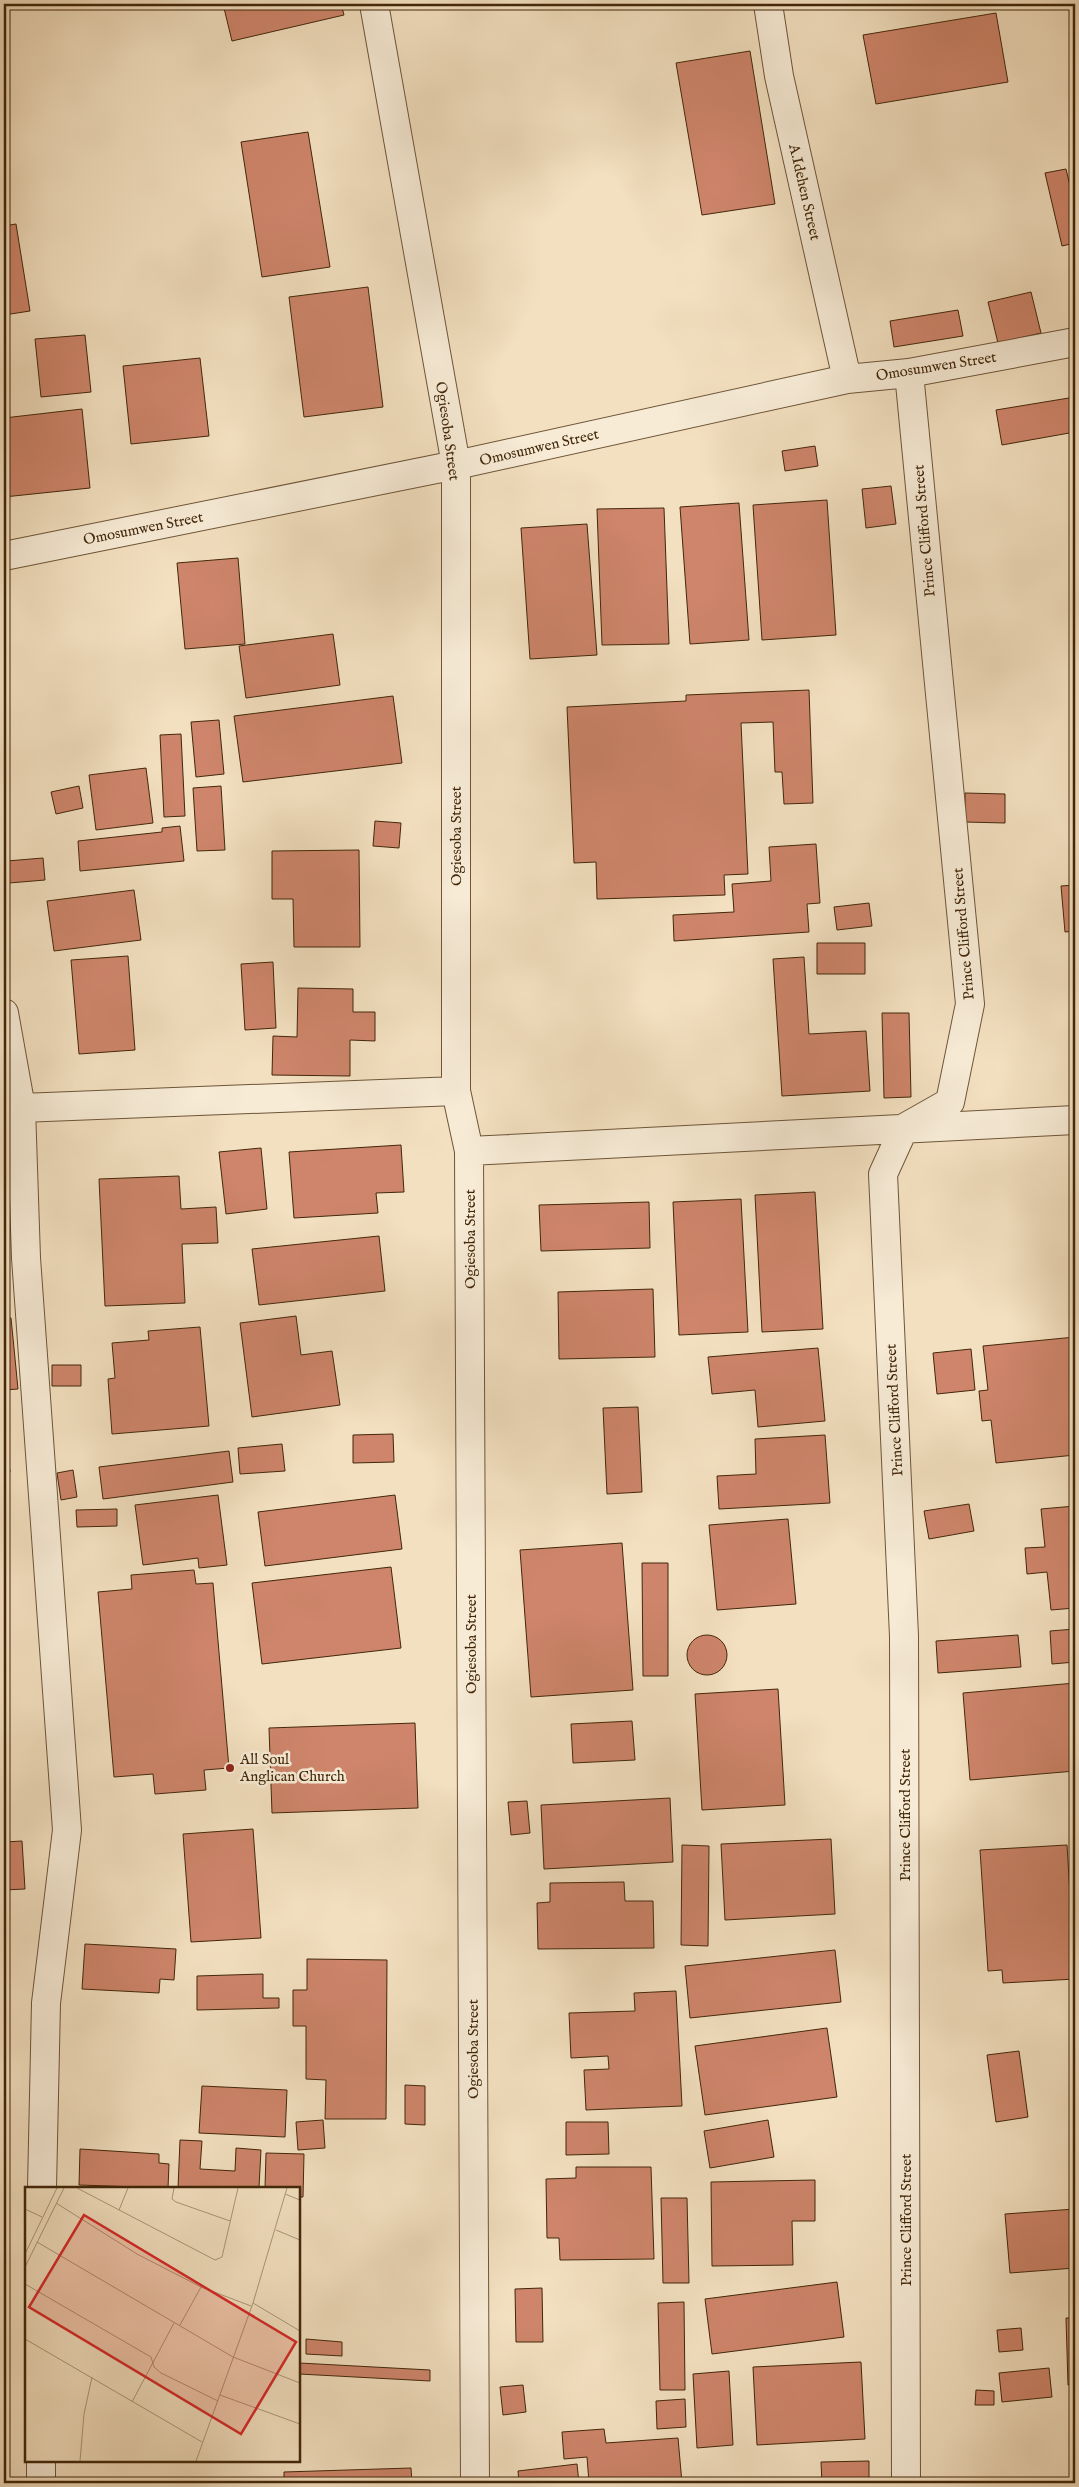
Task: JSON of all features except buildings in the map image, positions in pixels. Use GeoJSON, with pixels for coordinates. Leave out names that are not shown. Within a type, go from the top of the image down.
{"type":"FeatureCollection","features":[{"type":"Feature","properties":{"kind":"street","name":"Ogiesoba Street"},"geometry":{"type":"LineString","coordinates":[[374,4],[456,465],[456,1091],[469,1150],[475,2483]]}},
{"type":"Feature","properties":{"kind":"street","name":"A.Idehen Street"},"geometry":{"type":"LineString","coordinates":[[768,4],[779,76],[847,379]]}},
{"type":"Feature","properties":{"kind":"street","name":"Omosumwen Street"},"geometry":{"type":"LineString","coordinates":[[4,556],[456,465],[847,379],[909,373],[1075,342]]}},
{"type":"Feature","properties":{"kind":"street","name":"Prince Clifford Street"},"geometry":{"type":"LineString","coordinates":[[906,2483],[904,1636],[884,1174],[904,1128],[950,1102],[970,1004],[909,373]]}},
{"type":"Feature","properties":{"kind":"street"},"geometry":{"type":"LineString","coordinates":[[4,1013],[21,1108],[26,1258],[68,1830],[46,2003],[42,2187]]}},
{"type":"Feature","properties":{"kind":"street"},"geometry":{"type":"LineString","coordinates":[[21,1108],[456,1091]]}},
{"type":"Feature","properties":{"kind":"street"},"geometry":{"type":"LineString","coordinates":[[469,1150],[1075,1120]]}},
{"type":"Feature","properties":{"kind":"street"},"geometry":{"type":"LineString","coordinates":[[41,2462],[41,2483]]}},
{"type":"Feature","properties":{"kind":"place","name":"All Soul Anglican Church"},"geometry":{"type":"Point","coordinates":[230,1768]}}]}
